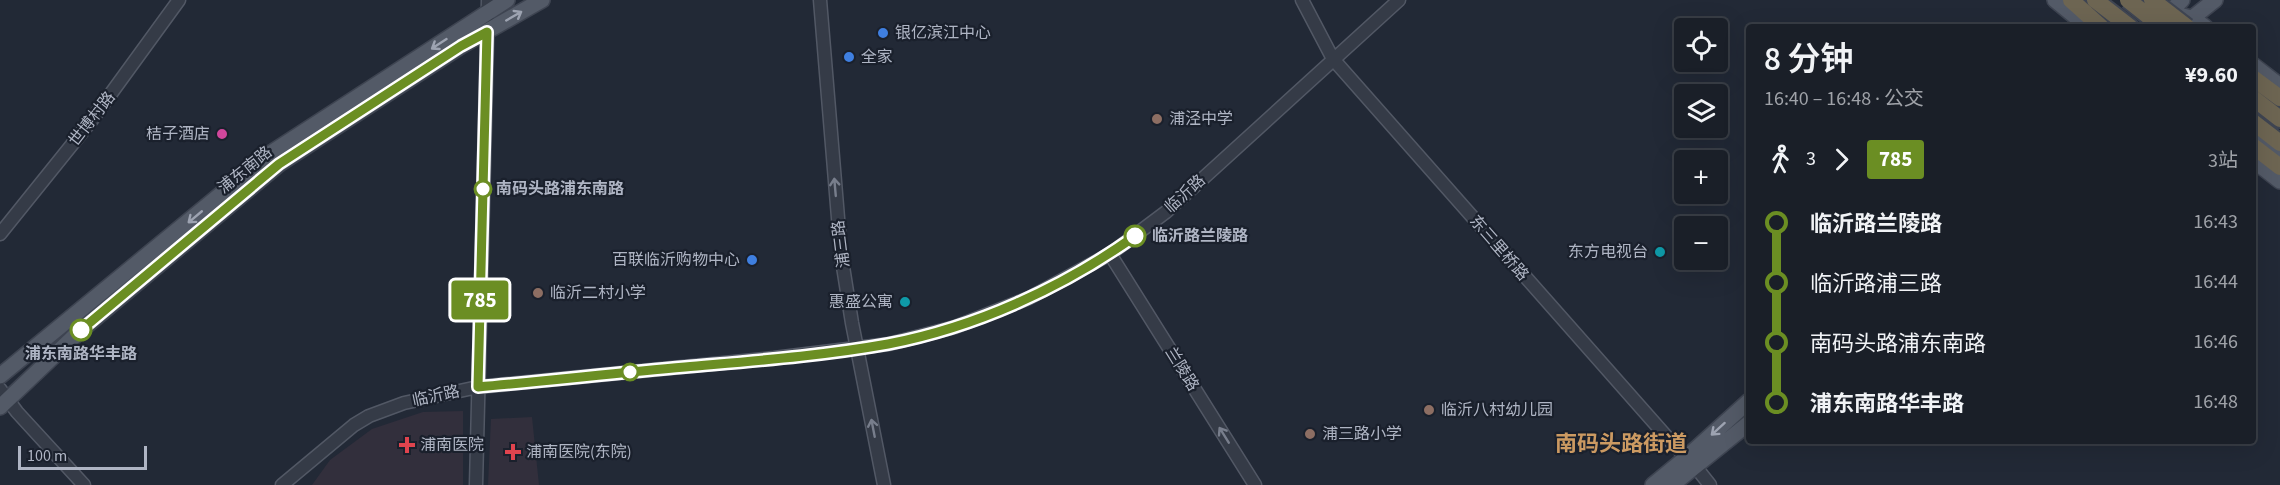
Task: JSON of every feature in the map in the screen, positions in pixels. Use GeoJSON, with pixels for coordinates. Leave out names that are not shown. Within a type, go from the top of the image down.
{"type":"FeatureCollection","features":[{"type":"Feature","properties":{"kind":"highway"},"geometry":{"type":"LineString","coordinates":[[2071,0],[2098,24]]}},
{"type":"Feature","properties":{"kind":"highway"},"geometry":{"type":"LineString","coordinates":[[2095,0],[2126,24]]}},
{"type":"Feature","properties":{"kind":"highway"},"geometry":{"type":"LineString","coordinates":[[2128,0],[2165,20]]}},
{"type":"Feature","properties":{"kind":"highway"},"geometry":{"type":"LineString","coordinates":[[2152,0],[2189,24]]}},
{"type":"Feature","properties":{"kind":"highway"},"geometry":{"type":"LineString","coordinates":[[2256,80],[2280,98]]}},
{"type":"Feature","properties":{"kind":"highway"},"geometry":{"type":"LineString","coordinates":[[2256,100],[2280,119]]}},
{"type":"Feature","properties":{"kind":"highway"},"geometry":{"type":"LineString","coordinates":[[2256,124],[2280,143]]}},
{"type":"Feature","properties":{"kind":"highway"},"geometry":{"type":"LineString","coordinates":[[2256,148],[2280,167]]}},
{"type":"Feature","properties":{"kind":"main road","name":"浦东南路"},"geometry":{"type":"LineString","coordinates":[[0,376],[272,153],[488,6],[507,0]]}},
{"type":"Feature","properties":{"kind":"main road","name":"浦东南路"},"geometry":{"type":"LineString","coordinates":[[3,398],[279,164],[461,46],[542,0]]}},
{"type":"Feature","properties":{"kind":"main road"},"geometry":{"type":"LineString","coordinates":[[2055,0],[2084,24]]}},
{"type":"Feature","properties":{"kind":"main road"},"geometry":{"type":"LineString","coordinates":[[2152,0],[2165,20],[2186,24]]}},
{"type":"Feature","properties":{"kind":"main road"},"geometry":{"type":"LineString","coordinates":[[2165,20],[2182,0]]}},
{"type":"Feature","properties":{"kind":"main road"},"geometry":{"type":"LineString","coordinates":[[2192,24],[2215,0]]}},
{"type":"Feature","properties":{"kind":"main road"},"geometry":{"type":"LineString","coordinates":[[2256,67],[2280,86]]}},
{"type":"Feature","properties":{"kind":"main road"},"geometry":{"type":"LineString","coordinates":[[2256,94],[2280,113]]}},
{"type":"Feature","properties":{"kind":"main road"},"geometry":{"type":"LineString","coordinates":[[2256,137],[2280,154]]}},
{"type":"Feature","properties":{"kind":"main road"},"geometry":{"type":"LineString","coordinates":[[2256,162],[2280,181]]}},
{"type":"Feature","properties":{"kind":"main road"},"geometry":{"type":"LineString","coordinates":[[1672,485],[1691,461],[1746,404]]}},
{"type":"Feature","properties":{"kind":"main road"},"geometry":{"type":"LineString","coordinates":[[1653,485],[1746,425]]}},
{"type":"Feature","properties":{"kind":"street","name":"世博村路"},"geometry":{"type":"LineString","coordinates":[[0,234],[91,122],[179,0]]}},
{"type":"Feature","properties":{"kind":"street","name":"浦三路"},"geometry":{"type":"LineString","coordinates":[[820,0],[839,230],[857,349],[885,485]]}},
{"type":"Feature","properties":{"kind":"street","name":"东三里桥路"},"geometry":{"type":"LineString","coordinates":[[1302,0],[1333,59],[1710,485]]}},
{"type":"Feature","properties":{"kind":"street","name":"临沂路"},"geometry":{"type":"LineString","coordinates":[[282,485],[354,425],[369,416],[404,403],[478,387],[857,349],[923,336],[983,317],[1048,289],[1110,254],[1166,212],[1399,0]]}},
{"type":"Feature","properties":{"kind":"street"},"geometry":{"type":"LineString","coordinates":[[476,485],[488,6]]}},
{"type":"Feature","properties":{"kind":"street","name":"兰陵路"},"geometry":{"type":"LineString","coordinates":[[1110,254],[1255,485]]}},
{"type":"Feature","properties":{"kind":"street"},"geometry":{"type":"LineString","coordinates":[[3,398],[84,485]]}},
{"type":"Feature","properties":{"kind":"shaded area","name":"浦南医院"},"geometry":{"type":"Polygon","coordinates":[[[463,411],[463,485],[312,485],[330,460],[372,429],[423,412],[463,411]]]}},
{"type":"Feature","properties":{"kind":"shaded area","name":"浦南医院(东院)"},"geometry":{"type":"Polygon","coordinates":[[[532,417],[539,485],[488,485],[491,419],[532,417]]]}},
{"type":"Feature","properties":{"kind":"bus line","name":"785"},"geometry":{"type":"LineString","coordinates":[[81,330],[279,164],[461,46],[487,32],[478,387],[774,358],[889,344],[955,327],[1029,298],[1110,254],[1135,236]]}},
{"type":"Feature","properties":{"kind":"place","name":"银亿滨江中心"},"geometry":{"type":"Point","coordinates":[883,33]}},
{"type":"Feature","properties":{"kind":"place","name":"全家"},"geometry":{"type":"Point","coordinates":[849,57]}},
{"type":"Feature","properties":{"kind":"place","name":"浦泾中学"},"geometry":{"type":"Point","coordinates":[1157,119]}},
{"type":"Feature","properties":{"kind":"place","name":"桔子酒店"},"geometry":{"type":"Point","coordinates":[222,134]}},
{"type":"Feature","properties":{"kind":"place","name":"南码头路浦东南路"},"geometry":{"type":"Point","coordinates":[483,189]}},
{"type":"Feature","properties":{"kind":"place","name":"临沂路兰陵路"},"geometry":{"type":"Point","coordinates":[1135,236]}},
{"type":"Feature","properties":{"kind":"place","name":"东方电视台"},"geometry":{"type":"Point","coordinates":[1660,252]}},
{"type":"Feature","properties":{"kind":"place","name":"百联临沂购物中心"},"geometry":{"type":"Point","coordinates":[752,260]}},
{"type":"Feature","properties":{"kind":"place","name":"临沂二村小学"},"geometry":{"type":"Point","coordinates":[538,293]}},
{"type":"Feature","properties":{"kind":"place","name":"惠盛公寓"},"geometry":{"type":"Point","coordinates":[905,302]}},
{"type":"Feature","properties":{"kind":"place","name":"浦东南路华丰路"},"geometry":{"type":"Point","coordinates":[81,330]}},
{"type":"Feature","properties":{"kind":"place","name":"临沂八村幼儿园"},"geometry":{"type":"Point","coordinates":[1429,410]}},
{"type":"Feature","properties":{"kind":"place","name":"浦三路小学"},"geometry":{"type":"Point","coordinates":[1310,434]}},
{"type":"Feature","properties":{"kind":"place","name":"浦南医院"},"geometry":{"type":"Point","coordinates":[407,445]}},
{"type":"Feature","properties":{"kind":"place","name":"浦南医院(东院)"},"geometry":{"type":"Point","coordinates":[513,452]}},
{"type":"Feature","properties":{"kind":"district","name":"南码头路街道"},"geometry":{"type":"Point","coordinates":[1621,444]}}]}
